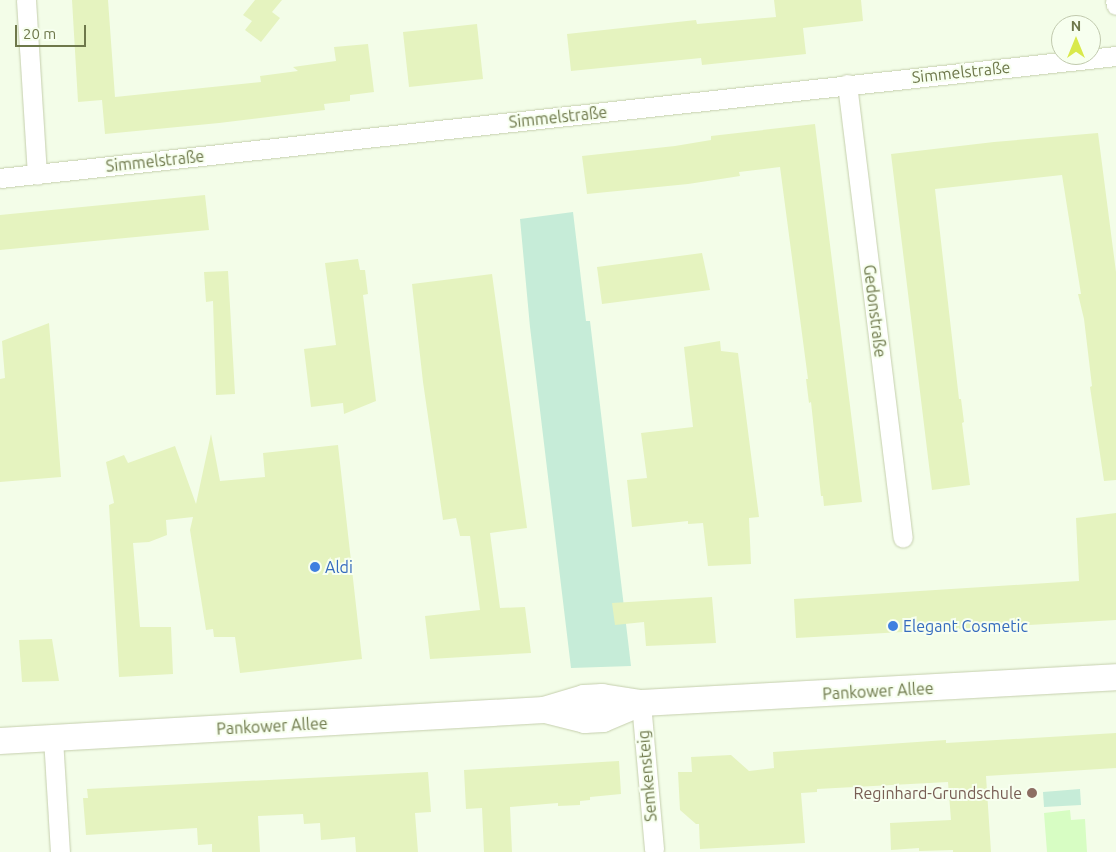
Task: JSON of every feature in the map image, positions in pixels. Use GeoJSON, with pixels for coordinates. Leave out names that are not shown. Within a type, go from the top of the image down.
{"type":"FeatureCollection","features":[{"type":"Feature","properties":{"kind":"street"},"geometry":{"type":"LineString","coordinates":[[26,0],[37,175]]}},
{"type":"Feature","properties":{"kind":"street"},"geometry":{"type":"LineString","coordinates":[[1115,0],[1116,5]]}},
{"type":"Feature","properties":{"kind":"street","name":"Simmelstraße"},"geometry":{"type":"LineString","coordinates":[[0,178],[1116,56]]}},
{"type":"Feature","properties":{"kind":"street","name":"Gedonstraße"},"geometry":{"type":"LineString","coordinates":[[847,84],[903,538]]}},
{"type":"Feature","properties":{"kind":"street","name":"Pankower Allee"},"geometry":{"type":"LineString","coordinates":[[0,741],[544,710],[584,698],[602,697],[641,703],[1116,677]]}},
{"type":"Feature","properties":{"kind":"street","name":"Semkensteig"},"geometry":{"type":"LineString","coordinates":[[641,703],[654,850]]}},
{"type":"Feature","properties":{"kind":"street"},"geometry":{"type":"LineString","coordinates":[[53,738],[60,852]]}},
{"type":"Feature","properties":{"kind":"shaded area"},"geometry":{"type":"Polygon","coordinates":[[[573,212],[586,321],[590,321],[631,666],[571,668],[530,327],[520,219],[573,212]]]}},
{"type":"Feature","properties":{"kind":"shaded area"},"geometry":{"type":"Polygon","coordinates":[[[1080,789],[1081,805],[1044,807],[1043,792],[1080,789]]]}},
{"type":"Feature","properties":{"kind":"sand"},"geometry":{"type":"Polygon","coordinates":[[[1070,810],[1071,820],[1085,819],[1087,852],[1047,852],[1044,813],[1070,810]]]}},
{"type":"Feature","properties":{"kind":"building"},"geometry":{"type":"Polygon","coordinates":[[[72,0],[108,0],[115,97],[261,82],[260,76],[298,71],[293,67],[336,61],[334,47],[368,44],[374,92],[350,95],[350,101],[324,104],[325,110],[105,134],[102,100],[78,102],[72,0]]]}},
{"type":"Feature","properties":{"kind":"building"},"geometry":{"type":"Polygon","coordinates":[[[255,0],[282,0],[272,12],[280,18],[261,42],[245,30],[252,21],[243,15],[255,0]]]}},
{"type":"Feature","properties":{"kind":"building"},"geometry":{"type":"Polygon","coordinates":[[[774,0],[861,0],[863,21],[803,28],[806,54],[702,65],[701,58],[571,71],[567,34],[696,20],[697,24],[776,17],[774,0]]]}},
{"type":"Feature","properties":{"kind":"building"},"geometry":{"type":"Polygon","coordinates":[[[477,24],[483,79],[409,87],[403,32],[477,24]]]}},
{"type":"Feature","properties":{"kind":"building"},"geometry":{"type":"Polygon","coordinates":[[[815,124],[862,502],[824,506],[823,496],[821,496],[811,402],[809,403],[806,379],[808,379],[780,167],[739,172],[740,176],[688,184],[587,194],[582,156],[675,146],[711,140],[711,136],[815,124]]]}},
{"type":"Feature","properties":{"kind":"building"},"geometry":{"type":"Polygon","coordinates":[[[1098,133],[1116,272],[1116,480],[1104,481],[1090,387],[1092,386],[1084,319],[1078,294],[1081,294],[1062,175],[935,189],[970,485],[932,490],[891,154],[994,142],[1098,133]]]}},
{"type":"Feature","properties":{"kind":"building"},"geometry":{"type":"Polygon","coordinates":[[[205,195],[209,230],[0,250],[0,215],[205,195]]]}},
{"type":"Feature","properties":{"kind":"building"},"geometry":{"type":"Polygon","coordinates":[[[702,253],[710,290],[602,304],[597,267],[702,253]]]}},
{"type":"Feature","properties":{"kind":"building"},"geometry":{"type":"Polygon","coordinates":[[[358,259],[360,270],[365,270],[368,294],[363,295],[376,401],[344,414],[343,403],[311,407],[304,349],[336,345],[325,263],[358,259]]]}},
{"type":"Feature","properties":{"kind":"building"},"geometry":{"type":"Polygon","coordinates":[[[228,271],[235,394],[216,395],[213,301],[206,302],[204,272],[228,271]]]}},
{"type":"Feature","properties":{"kind":"building"},"geometry":{"type":"Polygon","coordinates":[[[492,274],[527,528],[490,533],[500,608],[525,607],[531,653],[430,659],[425,616],[480,610],[470,536],[460,536],[456,518],[443,520],[423,382],[412,284],[492,274]]]}},
{"type":"Feature","properties":{"kind":"building"},"geometry":{"type":"Polygon","coordinates":[[[49,323],[61,477],[0,482],[0,379],[5,378],[2,341],[49,323]]]}},
{"type":"Feature","properties":{"kind":"building"},"geometry":{"type":"Polygon","coordinates":[[[720,341],[721,351],[738,353],[759,517],[749,518],[751,564],[708,566],[703,523],[688,524],[688,521],[632,527],[627,480],[647,478],[641,433],[693,427],[684,347],[720,341]]]}},
{"type":"Feature","properties":{"kind":"building"},"geometry":{"type":"Polygon","coordinates":[[[211,434],[220,481],[265,477],[263,453],[338,445],[362,659],[240,673],[235,637],[214,637],[213,629],[206,630],[190,530],[193,517],[166,520],[167,535],[149,542],[133,543],[140,627],[171,627],[173,674],[119,677],[109,505],[114,503],[106,462],[124,455],[128,463],[175,446],[196,504],[211,434]]]}},
{"type":"Feature","properties":{"kind":"building"},"geometry":{"type":"Polygon","coordinates":[[[1116,513],[1116,620],[796,638],[794,599],[1079,581],[1076,518],[1116,513]]]}},
{"type":"Feature","properties":{"kind":"building"},"geometry":{"type":"Polygon","coordinates":[[[712,597],[716,643],[646,646],[644,622],[615,625],[612,603],[712,597]]]}},
{"type":"Feature","properties":{"kind":"building"},"geometry":{"type":"Polygon","coordinates":[[[52,639],[59,681],[22,682],[19,640],[52,639]]]}},
{"type":"Feature","properties":{"kind":"building"},"geometry":{"type":"Polygon","coordinates":[[[1116,733],[1116,768],[986,776],[991,852],[919,851],[919,848],[891,850],[890,823],[951,820],[948,782],[817,789],[817,792],[801,793],[805,843],[700,849],[699,824],[696,824],[680,810],[678,772],[692,772],[691,757],[731,755],[749,771],[774,768],[773,752],[946,740],[946,743],[1116,733]]]}},
{"type":"Feature","properties":{"kind":"building"},"geometry":{"type":"Polygon","coordinates":[[[619,761],[621,794],[590,797],[590,800],[580,801],[580,805],[558,806],[558,803],[510,807],[512,852],[484,852],[482,808],[466,809],[464,770],[619,761]]]}},
{"type":"Feature","properties":{"kind":"building"},"geometry":{"type":"Polygon","coordinates":[[[428,772],[431,812],[415,813],[418,852],[356,852],[355,837],[321,840],[320,823],[304,824],[303,814],[258,816],[260,852],[212,852],[212,844],[198,845],[197,828],[86,835],[83,798],[88,798],[87,789],[428,772]]]}},
{"type":"Feature","properties":{"kind":"place","name":"Aldi"},"geometry":{"type":"Point","coordinates":[315,567]}},
{"type":"Feature","properties":{"kind":"place","name":"Elegant Cosmetic"},"geometry":{"type":"Point","coordinates":[893,626]}},
{"type":"Feature","properties":{"kind":"place","name":"Reginhard-Grundschule"},"geometry":{"type":"Point","coordinates":[1032,793]}}]}
